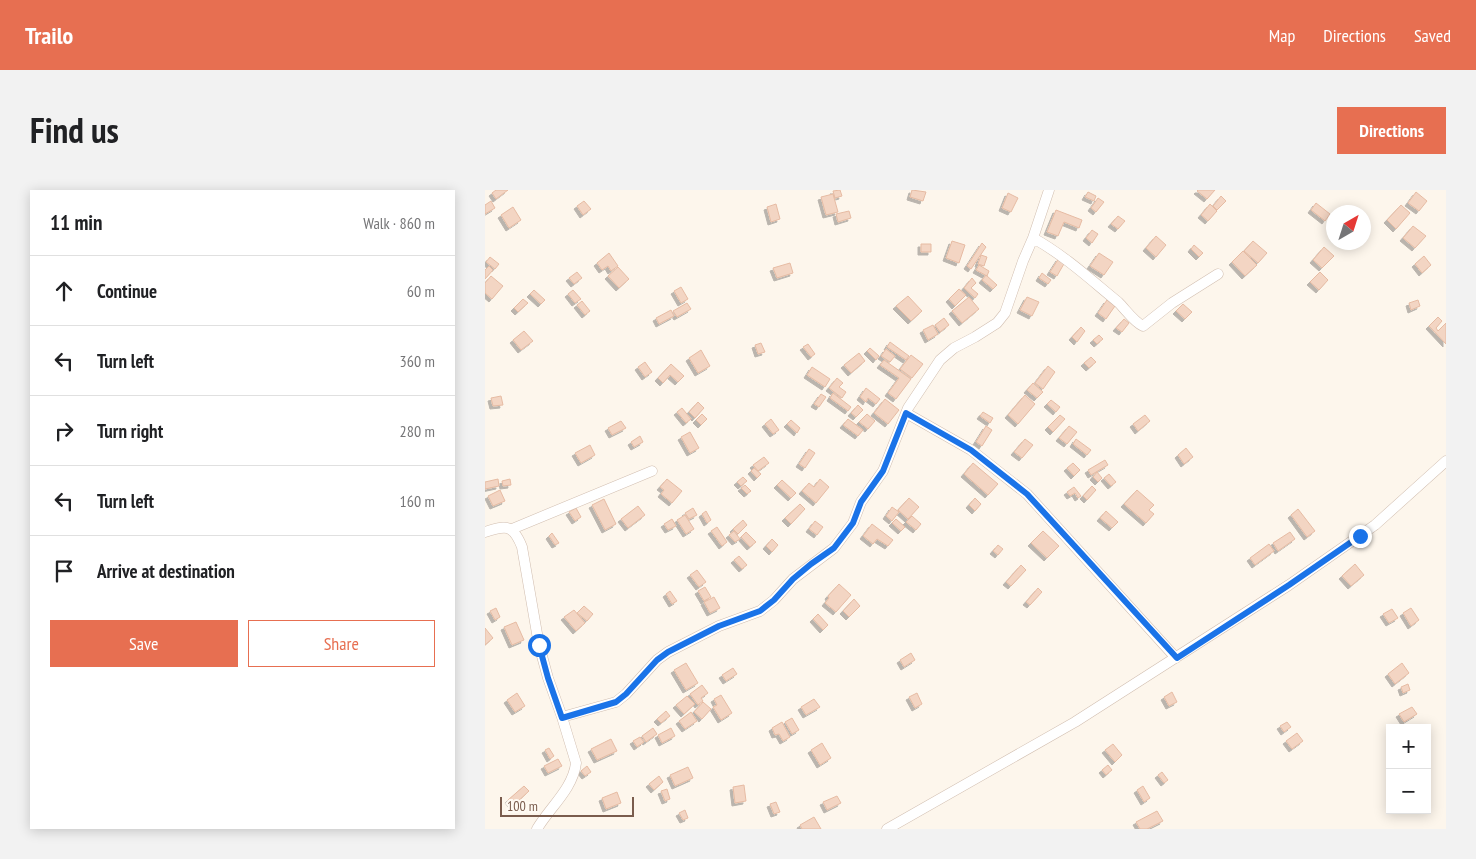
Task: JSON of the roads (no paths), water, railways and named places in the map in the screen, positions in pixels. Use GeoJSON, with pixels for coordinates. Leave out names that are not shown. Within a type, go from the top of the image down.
{"type":"FeatureCollection","features":[{"type":"Feature","properties":{"kind":"street"},"geometry":{"type":"LineString","coordinates":[[562,718],[616,702],[663,656],[678,646],[719,626],[760,611],[774,600],[805,569],[834,548],[853,523],[861,502],[883,471],[915,395],[944,355],[1001,320],[1033,238],[1049,190]]}},
{"type":"Feature","properties":{"kind":"street"},"geometry":{"type":"LineString","coordinates":[[1033,238],[1059,254],[1120,304],[1143,326],[1147,325],[1172,304],[1218,274]]}},
{"type":"Feature","properties":{"kind":"street"},"geometry":{"type":"LineString","coordinates":[[906,413],[971,450],[1027,494],[1177,658]]}},
{"type":"Feature","properties":{"kind":"street"},"geometry":{"type":"LineString","coordinates":[[887,829],[1075,722],[1289,585],[1391,512],[1446,461]]}},
{"type":"Feature","properties":{"kind":"street"},"geometry":{"type":"LineString","coordinates":[[485,532],[501,527],[512,529],[652,471]]}},
{"type":"Feature","properties":{"kind":"street"},"geometry":{"type":"LineString","coordinates":[[512,529],[522,547],[539,645],[576,763],[567,788],[543,818],[537,829]]}}]}
